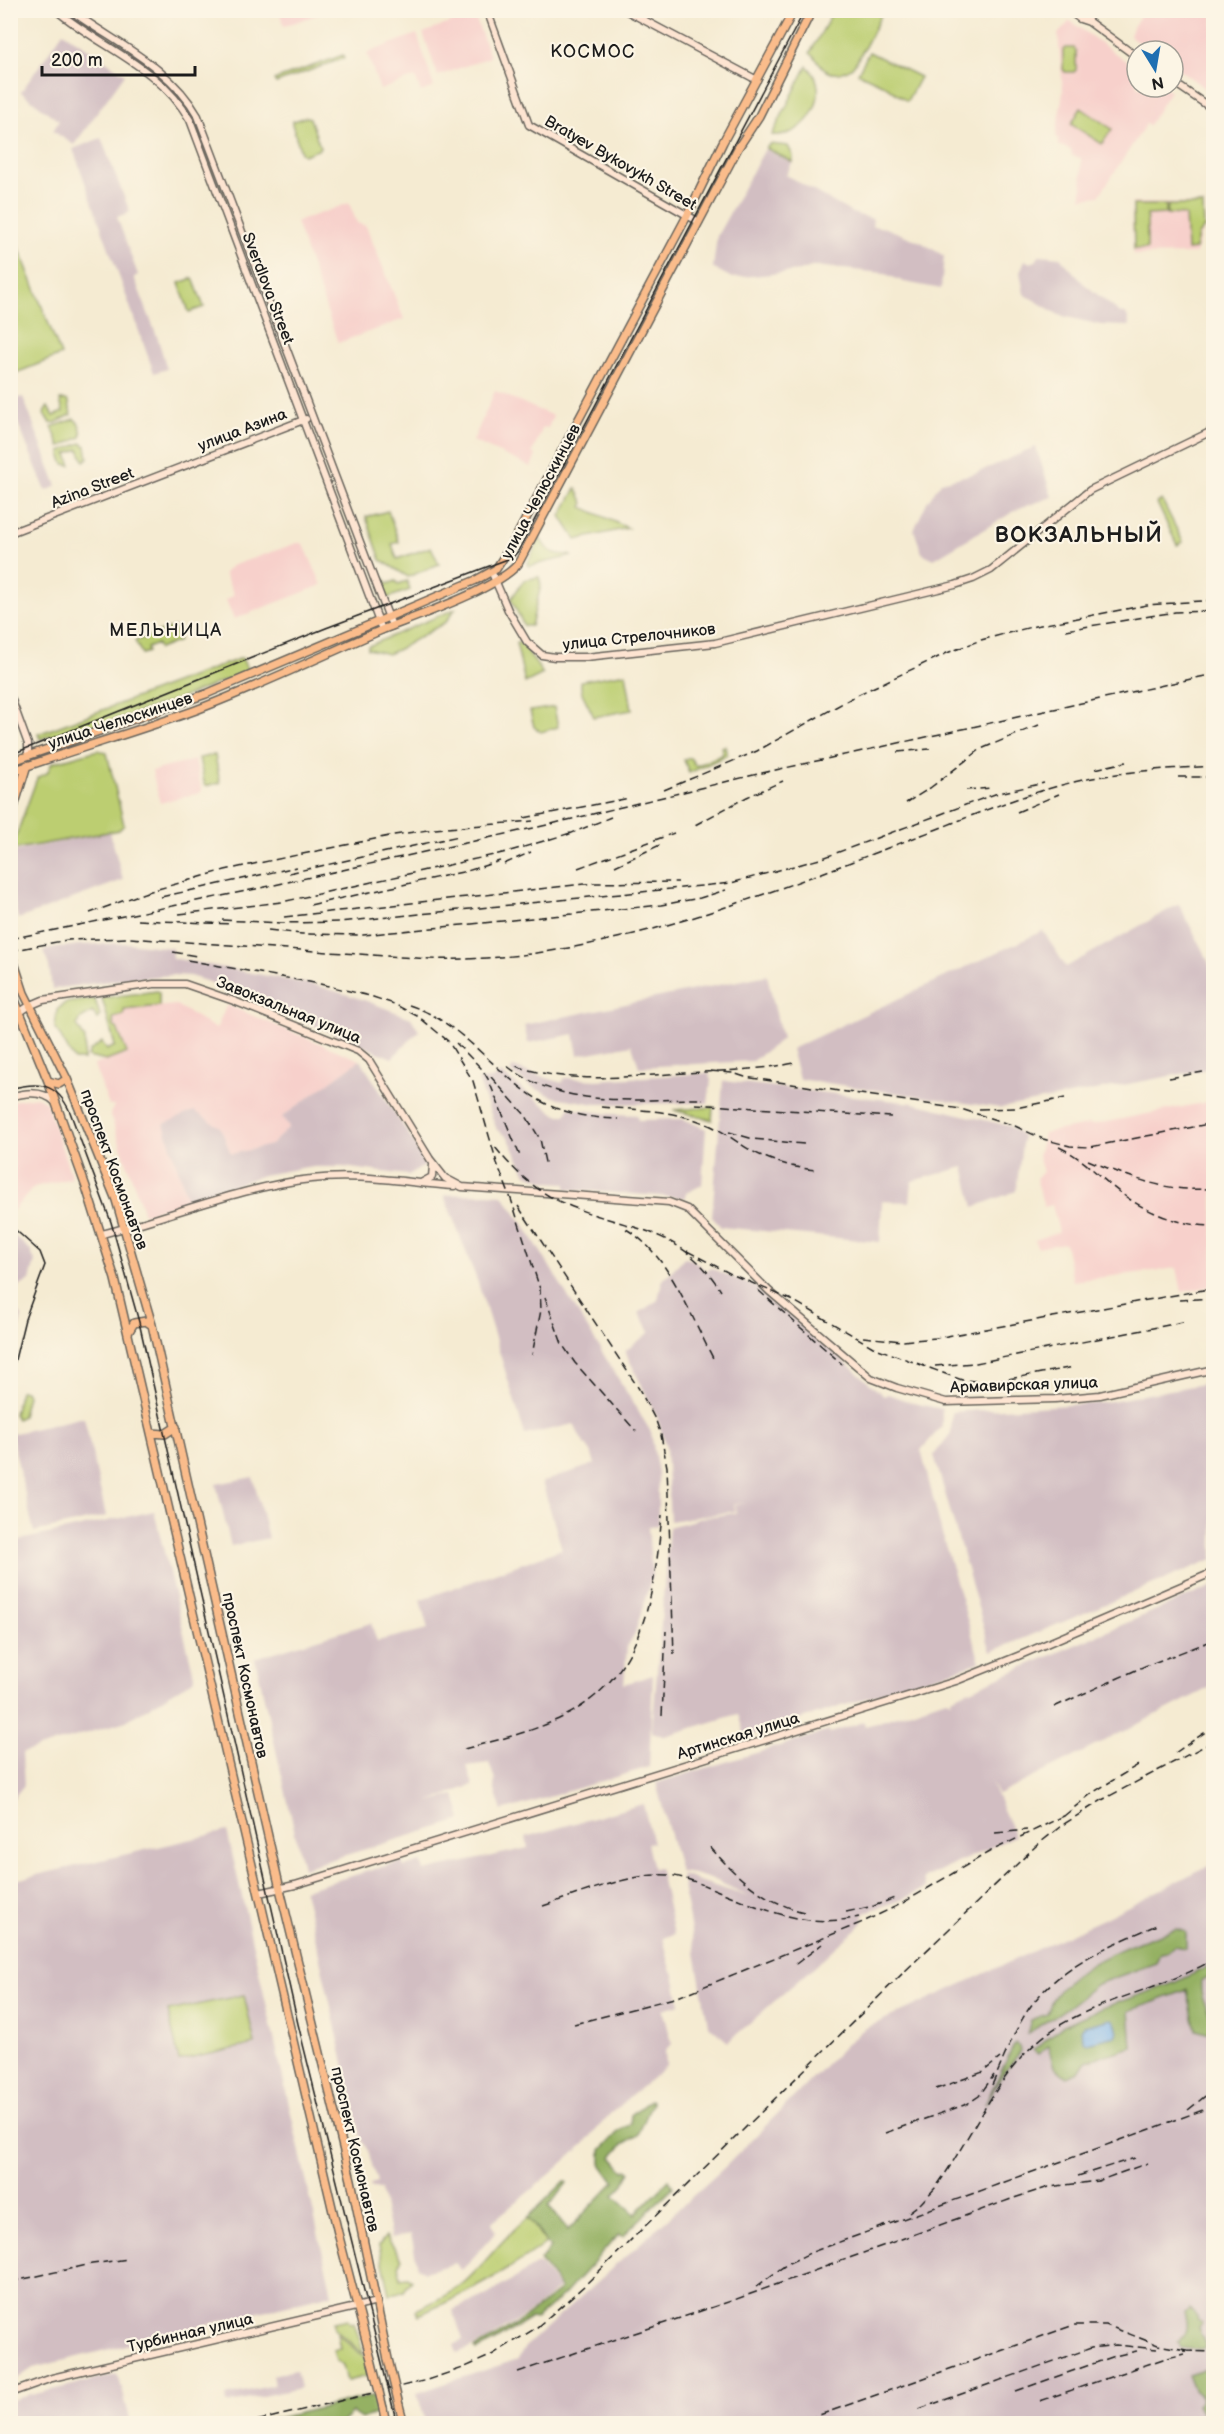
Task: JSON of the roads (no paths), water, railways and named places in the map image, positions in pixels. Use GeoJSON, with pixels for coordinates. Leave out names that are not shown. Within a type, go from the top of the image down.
{"type":"FeatureCollection","features":[{"type":"Feature","properties":{"kind":"main road","name":"Sverdlova Street"},"geometry":{"type":"LineString","coordinates":[[56,10],[160,82],[180,104],[190,120],[382,630]]}},
{"type":"Feature","properties":{"kind":"main road","name":"Sverdlova Street"},"geometry":{"type":"LineString","coordinates":[[70,10],[166,75],[176,84],[192,106],[214,156],[392,626]]}},
{"type":"Feature","properties":{"kind":"main road","name":"Bratyev Bykovykh Street"},"geometry":{"type":"LineString","coordinates":[[487,10],[529,125],[699,222]]}},
{"type":"Feature","properties":{"kind":"main road"},"geometry":{"type":"LineString","coordinates":[[625,10],[758,80]]}},
{"type":"Feature","properties":{"kind":"main road","name":"улица Челюскинцев"},"geometry":{"type":"LineString","coordinates":[[10,762],[206,694],[492,573],[508,553],[794,10]]}},
{"type":"Feature","properties":{"kind":"main road","name":"улица Челюскинцев"},"geometry":{"type":"LineString","coordinates":[[10,772],[196,710],[259,685],[495,582],[508,574],[518,564],[738,148],[759,116],[812,10]]}},
{"type":"Feature","properties":{"kind":"main road"},"geometry":{"type":"LineString","coordinates":[[1068,10],[1125,48]]}},
{"type":"Feature","properties":{"kind":"main road"},"geometry":{"type":"LineString","coordinates":[[1082,10],[1089,22]]}},
{"type":"Feature","properties":{"kind":"main road"},"geometry":{"type":"LineString","coordinates":[[1185,90],[1214,110]]}},
{"type":"Feature","properties":{"kind":"main road"},"geometry":{"type":"LineString","coordinates":[[723,141],[731,150],[738,148]]}},
{"type":"Feature","properties":{"kind":"main road","name":"улица Азина"},"geometry":{"type":"LineString","coordinates":[[10,533],[312,416]]}},
{"type":"Feature","properties":{"kind":"main road","name":"улица Стрелочников"},"geometry":{"type":"LineString","coordinates":[[492,573],[504,602],[523,635],[532,647],[545,656],[586,657],[715,643],[974,579],[991,570],[1089,490],[1214,430]]}},
{"type":"Feature","properties":{"kind":"main road"},"geometry":{"type":"LineString","coordinates":[[10,695],[28,744],[27,766],[10,820]]}},
{"type":"Feature","properties":{"kind":"main road","name":"проспект Космонавтов"},"geometry":{"type":"LineString","coordinates":[[10,950],[29,1006],[68,1079],[124,1228],[152,1325],[280,1889],[351,2180],[388,2359],[404,2424]]}},
{"type":"Feature","properties":{"kind":"main road","name":"Завокзальная улица"},"geometry":{"type":"LineString","coordinates":[[10,1019],[43,1000],[165,983],[193,985],[234,1000],[366,1056],[430,1159],[449,1182],[462,1187]]}},
{"type":"Feature","properties":{"kind":"main road","name":"проспект Космонавтов"},"geometry":{"type":"LineString","coordinates":[[10,988],[48,1081],[102,1234],[128,1333],[356,2307],[386,2424]]}},
{"type":"Feature","properties":{"kind":"main road"},"geometry":{"type":"LineString","coordinates":[[48,1081],[59,1084],[68,1079]]}},
{"type":"Feature","properties":{"kind":"main road"},"geometry":{"type":"LineString","coordinates":[[10,1097],[35,1093],[51,1098],[56,1104]]}},
{"type":"Feature","properties":{"kind":"main road"},"geometry":{"type":"LineString","coordinates":[[415,1184],[425,1182],[432,1177],[434,1169],[430,1159]]}},
{"type":"Feature","properties":{"kind":"main road"},"geometry":{"type":"LineString","coordinates":[[102,1234],[298,1180],[343,1177],[462,1187]]}},
{"type":"Feature","properties":{"kind":"main road","name":"Армавирская улица"},"geometry":{"type":"LineString","coordinates":[[462,1187],[669,1202],[687,1209],[769,1291],[871,1378],[907,1391],[946,1401],[1075,1398],[1100,1395],[1214,1369]]}},
{"type":"Feature","properties":{"kind":"main road"},"geometry":{"type":"LineString","coordinates":[[128,1333],[134,1323],[146,1321],[152,1325]]}},
{"type":"Feature","properties":{"kind":"main road"},"geometry":{"type":"LineString","coordinates":[[152,1433],[165,1434],[176,1427]]}},
{"type":"Feature","properties":{"kind":"main road","name":"Артинская улица"},"geometry":{"type":"LineString","coordinates":[[259,1893],[280,1889],[956,1681],[987,1670],[1214,1572]]}},
{"type":"Feature","properties":{"kind":"main road","name":"Турбинная улица"},"geometry":{"type":"LineString","coordinates":[[10,2393],[52,2378],[377,2302]]}},
{"type":"Feature","properties":{"kind":"water"},"geometry":{"type":"Polygon","coordinates":[[[1112,2019],[1118,2032],[1116,2036],[1087,2043],[1084,2041],[1081,2030],[1084,2026],[1112,2019]]]}},
{"type":"Feature","properties":{"kind":"tram line"},"geometry":{"type":"LineString","coordinates":[[10,755],[326,628],[513,557],[805,10]]}},
{"type":"Feature","properties":{"kind":"tram line"},"geometry":{"type":"LineString","coordinates":[[10,1089],[38,1085],[53,1090],[65,1102],[111,1222],[139,1322],[298,2024],[397,2424]]}},
{"type":"Feature","properties":{"kind":"tram line"},"geometry":{"type":"LineString","coordinates":[[10,1225],[40,1252],[45,1265],[25,1319],[10,1380]]}},
{"type":"Feature","properties":{"kind":"railway"},"geometry":{"type":"LineString","coordinates":[[664,790],[757,751],[859,694],[947,653],[981,640],[1035,626],[1147,605],[1214,600]]}},
{"type":"Feature","properties":{"kind":"railway"},"geometry":{"type":"LineString","coordinates":[[1066,630],[1175,612],[1214,611]]}},
{"type":"Feature","properties":{"kind":"railway"},"geometry":{"type":"LineString","coordinates":[[10,939],[256,889],[547,825],[762,773],[1214,674]]}},
{"type":"Feature","properties":{"kind":"railway"},"geometry":{"type":"LineString","coordinates":[[906,803],[930,788],[981,749],[1039,725]]}},
{"type":"Feature","properties":{"kind":"railway"},"geometry":{"type":"LineString","coordinates":[[897,752],[930,749]]}},
{"type":"Feature","properties":{"kind":"railway"},"geometry":{"type":"LineString","coordinates":[[1095,769],[1126,762]]}},
{"type":"Feature","properties":{"kind":"railway"},"geometry":{"type":"LineString","coordinates":[[10,951],[67,940],[129,938],[430,959],[492,958],[554,951],[615,939],[736,904],[1053,787],[1126,773],[1214,766]]}},
{"type":"Feature","properties":{"kind":"railway"},"geometry":{"type":"LineString","coordinates":[[1178,777],[1214,777]]}},
{"type":"Feature","properties":{"kind":"railway"},"geometry":{"type":"LineString","coordinates":[[695,825],[783,781]]}},
{"type":"Feature","properties":{"kind":"railway"},"geometry":{"type":"LineString","coordinates":[[222,920],[282,923],[339,922],[731,883],[820,859],[995,794],[1044,783]]}},
{"type":"Feature","properties":{"kind":"railway"},"geometry":{"type":"LineString","coordinates":[[966,790],[992,788]]}},
{"type":"Feature","properties":{"kind":"railway"},"geometry":{"type":"LineString","coordinates":[[1017,812],[1059,794]]}},
{"type":"Feature","properties":{"kind":"railway"},"geometry":{"type":"LineString","coordinates":[[524,818],[630,798]]}},
{"type":"Feature","properties":{"kind":"railway"},"geometry":{"type":"LineString","coordinates":[[567,835],[611,817]]}},
{"type":"Feature","properties":{"kind":"railway"},"geometry":{"type":"LineString","coordinates":[[144,893],[225,870],[394,835],[435,829],[533,821]]}},
{"type":"Feature","properties":{"kind":"railway"},"geometry":{"type":"LineString","coordinates":[[179,914],[282,902],[507,852],[574,832]]}},
{"type":"Feature","properties":{"kind":"railway"},"geometry":{"type":"LineString","coordinates":[[578,868],[674,833]]}},
{"type":"Feature","properties":{"kind":"railway"},"geometry":{"type":"LineString","coordinates":[[289,873],[459,836]]}},
{"type":"Feature","properties":{"kind":"railway"},"geometry":{"type":"LineString","coordinates":[[615,866],[662,844]]}},
{"type":"Feature","properties":{"kind":"railway"},"geometry":{"type":"LineString","coordinates":[[504,864],[531,852]]}},
{"type":"Feature","properties":{"kind":"railway"},"geometry":{"type":"LineString","coordinates":[[310,905],[467,871],[500,861]]}},
{"type":"Feature","properties":{"kind":"railway"},"geometry":{"type":"LineString","coordinates":[[161,897],[296,867]]}},
{"type":"Feature","properties":{"kind":"railway"},"geometry":{"type":"LineString","coordinates":[[284,917],[594,883],[678,882]]}},
{"type":"Feature","properties":{"kind":"railway"},"geometry":{"type":"LineString","coordinates":[[90,913],[152,890]]}},
{"type":"Feature","properties":{"kind":"railway"},"geometry":{"type":"LineString","coordinates":[[268,930],[302,934],[363,935],[661,905],[700,898],[726,890]]}},
{"type":"Feature","properties":{"kind":"railway"},"geometry":{"type":"LineString","coordinates":[[138,920],[231,924]]}},
{"type":"Feature","properties":{"kind":"railway"},"geometry":{"type":"LineString","coordinates":[[173,952],[196,956]]}},
{"type":"Feature","properties":{"kind":"railway"},"geometry":{"type":"LineString","coordinates":[[187,960],[320,984],[370,996],[394,1004],[419,1017],[448,1041],[473,1081],[497,1163],[540,1289],[541,1310],[532,1355]]}},
{"type":"Feature","properties":{"kind":"railway"},"geometry":{"type":"LineString","coordinates":[[409,1005],[445,1023],[522,1089],[548,1105],[577,1114],[618,1119]]}},
{"type":"Feature","properties":{"kind":"railway"},"geometry":{"type":"LineString","coordinates":[[456,1043],[482,1069],[488,1079],[520,1156]]}},
{"type":"Feature","properties":{"kind":"railway"},"geometry":{"type":"LineString","coordinates":[[516,1066],[557,1076],[600,1078],[740,1070],[795,1063]]}},
{"type":"Feature","properties":{"kind":"railway"},"geometry":{"type":"LineString","coordinates":[[507,1066],[529,1080],[576,1095],[626,1100],[703,1099]]}},
{"type":"Feature","properties":{"kind":"railway"},"geometry":{"type":"LineString","coordinates":[[710,1071],[961,1109],[1015,1126],[1043,1139],[1070,1146],[1090,1147],[1214,1123]]}},
{"type":"Feature","properties":{"kind":"railway"},"geometry":{"type":"LineString","coordinates":[[1169,1078],[1203,1072]]}},
{"type":"Feature","properties":{"kind":"railway"},"geometry":{"type":"LineString","coordinates":[[491,1077],[526,1116],[540,1139],[546,1167]]}},
{"type":"Feature","properties":{"kind":"railway"},"geometry":{"type":"LineString","coordinates":[[979,1109],[1016,1108],[1065,1098]]}},
{"type":"Feature","properties":{"kind":"railway"},"geometry":{"type":"LineString","coordinates":[[695,1104],[891,1117]]}},
{"type":"Feature","properties":{"kind":"railway"},"geometry":{"type":"LineString","coordinates":[[601,1107],[674,1114],[702,1122],[766,1157],[790,1166],[816,1170]]}},
{"type":"Feature","properties":{"kind":"railway"},"geometry":{"type":"LineString","coordinates":[[729,1132],[753,1139],[804,1144]]}},
{"type":"Feature","properties":{"kind":"railway"},"geometry":{"type":"LineString","coordinates":[[495,1147],[519,1174],[549,1196],[573,1207],[642,1230],[685,1251],[704,1268],[721,1291]]}},
{"type":"Feature","properties":{"kind":"railway"},"geometry":{"type":"LineString","coordinates":[[1059,1147],[1143,1207],[1177,1221],[1214,1226]]}},
{"type":"Feature","properties":{"kind":"railway"},"geometry":{"type":"LineString","coordinates":[[1088,1160],[1150,1183],[1181,1189],[1214,1188]]}},
{"type":"Feature","properties":{"kind":"railway"},"geometry":{"type":"LineString","coordinates":[[518,1206],[639,1389],[661,1435],[667,1467],[674,1654]]}},
{"type":"Feature","properties":{"kind":"railway"},"geometry":{"type":"LineString","coordinates":[[626,1229],[641,1240],[666,1269],[713,1358]]}},
{"type":"Feature","properties":{"kind":"railway"},"geometry":{"type":"LineString","coordinates":[[687,1251],[731,1274],[794,1301],[873,1347],[962,1380],[992,1382],[1074,1367]]}},
{"type":"Feature","properties":{"kind":"railway"},"geometry":{"type":"LineString","coordinates":[[863,1337],[902,1341],[936,1338],[1214,1288]]}},
{"type":"Feature","properties":{"kind":"railway"},"geometry":{"type":"LineString","coordinates":[[758,1290],[842,1364]]}},
{"type":"Feature","properties":{"kind":"railway"},"geometry":{"type":"LineString","coordinates":[[545,1297],[562,1344],[575,1363],[636,1431]]}},
{"type":"Feature","properties":{"kind":"railway"},"geometry":{"type":"LineString","coordinates":[[1179,1300],[1214,1298]]}},
{"type":"Feature","properties":{"kind":"railway"},"geometry":{"type":"LineString","coordinates":[[935,1366],[976,1363],[1183,1322]]}},
{"type":"Feature","properties":{"kind":"railway"},"geometry":{"type":"LineString","coordinates":[[464,1749],[527,1731],[563,1717],[590,1700],[612,1680],[628,1656],[649,1604],[662,1515]]}},
{"type":"Feature","properties":{"kind":"railway"},"geometry":{"type":"LineString","coordinates":[[662,1716],[666,1631]]}},
{"type":"Feature","properties":{"kind":"railway"},"geometry":{"type":"LineString","coordinates":[[1054,1707],[1145,1666],[1214,1640]]}},
{"type":"Feature","properties":{"kind":"railway"},"geometry":{"type":"LineString","coordinates":[[1175,1753],[1214,1726]]}},
{"type":"Feature","properties":{"kind":"railway"},"geometry":{"type":"LineString","coordinates":[[244,2424],[427,2380],[490,2356],[536,2328],[584,2286],[1036,1846],[1061,1826],[1102,1800],[1214,1741]]}},
{"type":"Feature","properties":{"kind":"railway"},"geometry":{"type":"LineString","coordinates":[[1064,1816],[1092,1793],[1138,1765]]}},
{"type":"Feature","properties":{"kind":"railway"},"geometry":{"type":"LineString","coordinates":[[574,2024],[678,1997],[863,1922],[901,1904],[989,1852],[1068,1814]]}},
{"type":"Feature","properties":{"kind":"railway"},"geometry":{"type":"LineString","coordinates":[[995,1833],[1027,1830]]}},
{"type":"Feature","properties":{"kind":"railway"},"geometry":{"type":"LineString","coordinates":[[710,1847],[731,1869],[763,1895],[804,1912]]}},
{"type":"Feature","properties":{"kind":"railway"},"geometry":{"type":"LineString","coordinates":[[543,1906],[622,1881],[654,1875],[668,1875],[693,1881],[786,1916],[820,1921],[859,1917]]}},
{"type":"Feature","properties":{"kind":"railway"},"geometry":{"type":"LineString","coordinates":[[846,1912],[874,1906],[897,1897]]}},
{"type":"Feature","properties":{"kind":"railway"},"geometry":{"type":"LineString","coordinates":[[992,2085],[1021,2021],[1038,1997],[1053,1982],[1104,1949],[1159,1924]]}},
{"type":"Feature","properties":{"kind":"railway"},"geometry":{"type":"LineString","coordinates":[[796,1964],[822,1944]]}},
{"type":"Feature","properties":{"kind":"railway"},"geometry":{"type":"LineString","coordinates":[[909,2212],[936,2187],[1009,2072],[1027,2051],[1047,2034],[1071,2019],[1106,2003],[1179,1976],[1214,1959]]}},
{"type":"Feature","properties":{"kind":"railway"},"geometry":{"type":"LineString","coordinates":[[936,2089],[983,2072],[1000,2058]]}},
{"type":"Feature","properties":{"kind":"railway"},"geometry":{"type":"LineString","coordinates":[[885,2133],[967,2104],[979,2096],[994,2075]]}},
{"type":"Feature","properties":{"kind":"railway"},"geometry":{"type":"LineString","coordinates":[[1188,2110],[1214,2089]]}},
{"type":"Feature","properties":{"kind":"railway"},"geometry":{"type":"LineString","coordinates":[[756,2287],[787,2264],[812,2252],[1214,2106]]}},
{"type":"Feature","properties":{"kind":"railway"},"geometry":{"type":"LineString","coordinates":[[1078,2176],[1135,2158]]}},
{"type":"Feature","properties":{"kind":"railway"},"geometry":{"type":"LineString","coordinates":[[518,2372],[734,2300],[1014,2198],[1049,2187],[1098,2181],[1148,2163]]}},
{"type":"Feature","properties":{"kind":"railway"},"geometry":{"type":"LineString","coordinates":[[10,2282],[92,2264],[128,2259]]}},
{"type":"Feature","properties":{"kind":"railway"},"geometry":{"type":"LineString","coordinates":[[794,2424],[1074,2325],[1106,2325],[1158,2345],[1192,2351]]}},
{"type":"Feature","properties":{"kind":"railway"},"geometry":{"type":"LineString","coordinates":[[919,2409],[1091,2348],[1116,2345],[1157,2349]]}},
{"type":"Feature","properties":{"kind":"railway"},"geometry":{"type":"LineString","coordinates":[[1016,2391],[1115,2356],[1137,2351]]}},
{"type":"Feature","properties":{"kind":"railway"},"geometry":{"type":"LineString","coordinates":[[1184,2351],[1214,2352]]}},
{"type":"Feature","properties":{"kind":"railway"},"geometry":{"type":"LineString","coordinates":[[1040,2401],[1163,2359],[1185,2354]]}},
{"type":"Feature","properties":{"kind":"railway"},"geometry":{"type":"LineString","coordinates":[[1200,2424],[1214,2420]]}},
{"type":"Feature","properties":{"kind":"district","name":"КОСМОС"},"geometry":{"type":"Point","coordinates":[593,51]}},
{"type":"Feature","properties":{"kind":"district","name":"ВОКЗАЛЬНЫЙ"},"geometry":{"type":"Point","coordinates":[1079,534]}},
{"type":"Feature","properties":{"kind":"district","name":"МЕЛЬНИЦА"},"geometry":{"type":"Point","coordinates":[166,630]}}]}
